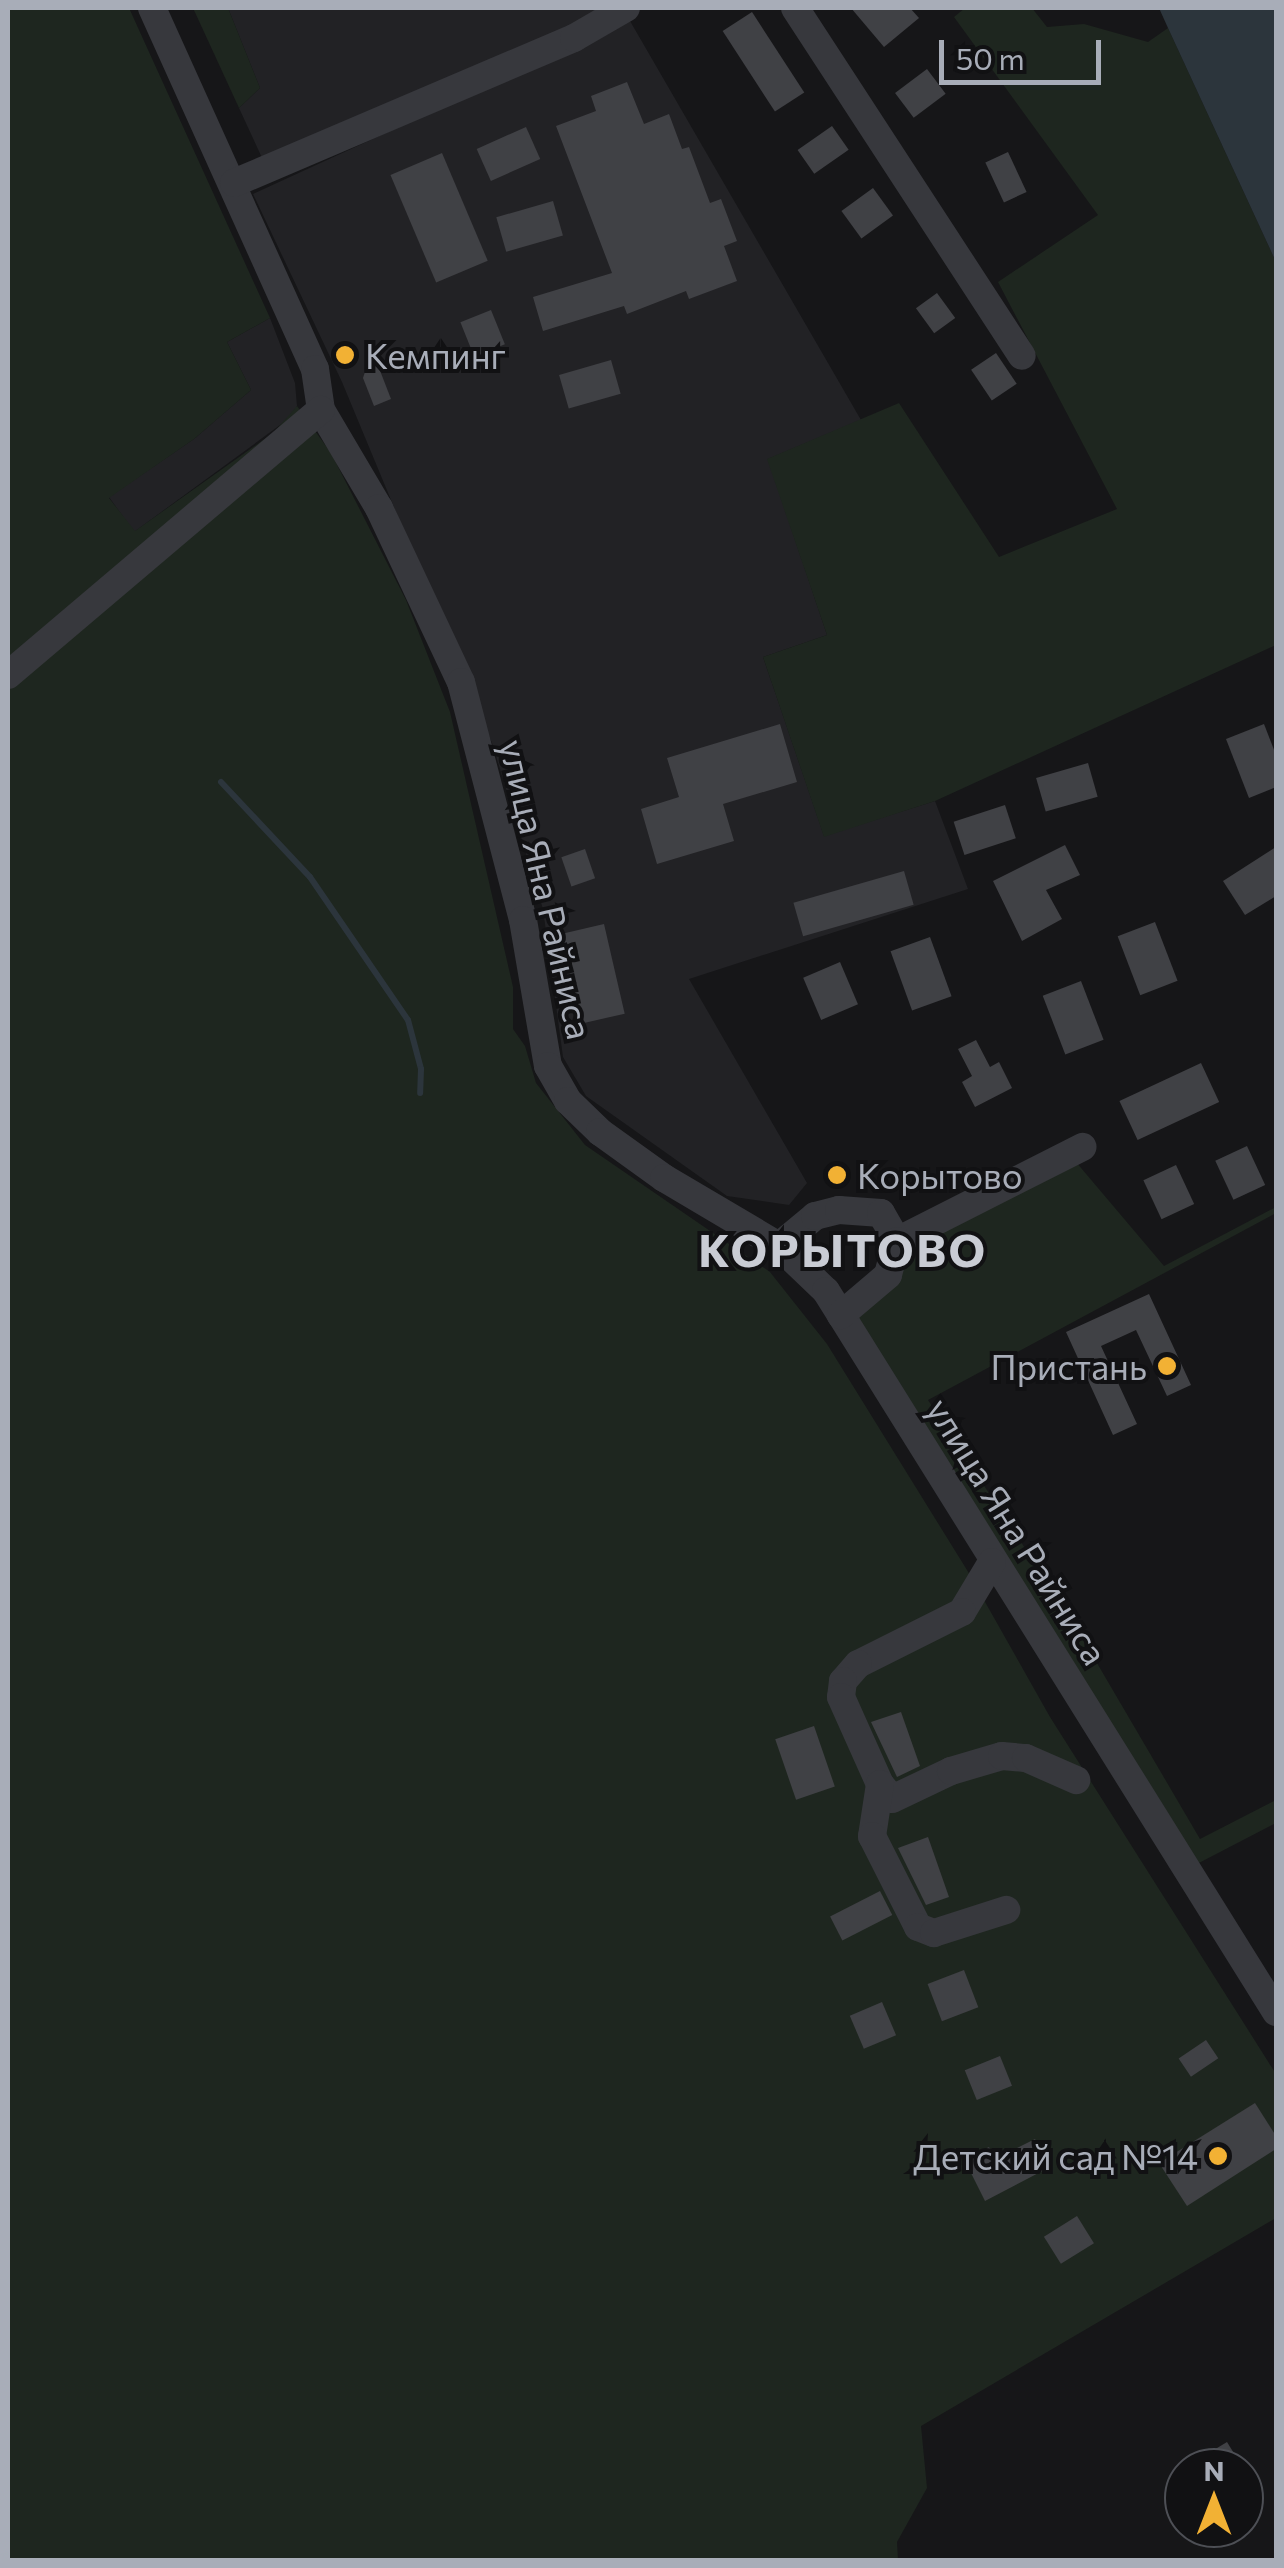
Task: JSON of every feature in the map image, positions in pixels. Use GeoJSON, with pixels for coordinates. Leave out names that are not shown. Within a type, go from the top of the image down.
{"type":"FeatureCollection","features":[{"type":"Feature","properties":{"kind":"street","name":"улица Яна Райниса"},"geometry":{"type":"LineString","coordinates":[[152,8],[315,369],[322,410],[379,508],[461,682],[523,920],[548,1066],[568,1101],[600,1132],[664,1178],[779,1246],[826,1291],[1276,2012]]}},
{"type":"Feature","properties":{"kind":"street"},"geometry":{"type":"LineString","coordinates":[[234,184],[574,38],[626,8]]}},
{"type":"Feature","properties":{"kind":"street"},"geometry":{"type":"LineString","coordinates":[[795,8],[1022,356]]}},
{"type":"Feature","properties":{"kind":"street"},"geometry":{"type":"LineString","coordinates":[[8,675],[322,410]]}},
{"type":"Feature","properties":{"kind":"street"},"geometry":{"type":"LineString","coordinates":[[896,1241],[1082,1147]]}},
{"type":"Feature","properties":{"kind":"street"},"geometry":{"type":"LineString","coordinates":[[779,1246],[815,1216],[839,1210],[881,1213],[896,1241],[888,1275],[841,1315]]}},
{"type":"Feature","properties":{"kind":"street"},"geometry":{"type":"LineString","coordinates":[[992,1562],[962,1612],[858,1664],[843,1681],[841,1697],[880,1784],[892,1799],[951,1771],[1002,1756],[1026,1758],[1076,1780]]}},
{"type":"Feature","properties":{"kind":"street"},"geometry":{"type":"LineString","coordinates":[[880,1784],[872,1836],[918,1927],[934,1933],[1006,1910]]}},
{"type":"Feature","properties":{"kind":"shaded area"},"geometry":{"type":"Polygon","coordinates":[[[8,8],[129,8],[270,318],[227,342],[251,390],[194,439],[109,498],[135,531],[273,433],[297,406],[331,453],[406,600],[450,712],[513,987],[513,1029],[525,1046],[536,1083],[585,1145],[770,1272],[827,1344],[967,1570],[1050,1717],[1276,2074],[1276,2218],[921,2426],[927,2488],[897,2542],[898,2560],[8,2560],[8,8]]]}},
{"type":"Feature","properties":{"kind":"shaded area"},"geometry":{"type":"Polygon","coordinates":[[[193,8],[228,8],[260,88],[239,108],[193,8]]]}},
{"type":"Feature","properties":{"kind":"shaded area"},"geometry":{"type":"Polygon","coordinates":[[[228,8],[599,8],[557,33],[263,160],[239,108],[260,88],[228,8]]]}},
{"type":"Feature","properties":{"kind":"shaded area"},"geometry":{"type":"Polygon","coordinates":[[[965,8],[1032,8],[1047,27],[1084,24],[1148,42],[1168,28],[1276,262],[1276,645],[935,801],[824,837],[763,657],[827,635],[767,459],[899,403],[999,557],[1117,509],[998,282],[1098,215],[954,17],[965,8]]]}},
{"type":"Feature","properties":{"kind":"shaded area"},"geometry":{"type":"Polygon","coordinates":[[[1159,8],[1276,8],[1276,262],[1168,28],[1159,8]]]}},
{"type":"Feature","properties":{"kind":"shaded area"},"geometry":{"type":"Polygon","coordinates":[[[630,21],[861,420],[768,459],[827,635],[763,657],[824,836],[935,801],[968,889],[689,979],[807,1183],[789,1205],[727,1196],[586,1096],[563,1057],[543,909],[492,743],[342,382],[253,194],[630,21]]]}},
{"type":"Feature","properties":{"kind":"shaded area"},"geometry":{"type":"Polygon","coordinates":[[[270,318],[295,383],[297,406],[291,417],[134,532],[109,497],[194,439],[251,390],[227,342],[270,318]]]}},
{"type":"Feature","properties":{"kind":"shaded area"},"geometry":{"type":"Polygon","coordinates":[[[1076,1162],[1164,1266],[1276,1207],[1276,1213],[928,1400],[1070,1617],[1200,1839],[1276,1800],[1276,1823],[1195,1865],[856,1322],[910,1249],[1076,1162]]]}},
{"type":"Feature","properties":{"kind":"building"},"geometry":{"type":"Polygon","coordinates":[[[851,8],[910,8],[919,18],[884,47],[851,8]]]}},
{"type":"Feature","properties":{"kind":"building"},"geometry":{"type":"Polygon","coordinates":[[[752,12],[804,93],[775,112],[723,31],[752,12]]]}},
{"type":"Feature","properties":{"kind":"building"},"geometry":{"type":"Polygon","coordinates":[[[927,69],[946,94],[914,118],[895,93],[927,69]]]}},
{"type":"Feature","properties":{"kind":"building"},"geometry":{"type":"Polygon","coordinates":[[[627,82],[644,124],[669,114],[682,149],[689,147],[710,203],[721,199],[737,241],[724,246],[737,281],[689,299],[686,291],[627,314],[624,306],[543,331],[533,297],[612,273],[556,126],[596,111],[591,96],[627,82]]]}},
{"type":"Feature","properties":{"kind":"building"},"geometry":{"type":"Polygon","coordinates":[[[832,126],[849,150],[814,174],[798,150],[832,126]]]}},
{"type":"Feature","properties":{"kind":"building"},"geometry":{"type":"Polygon","coordinates":[[[526,127],[540,159],[491,181],[477,149],[526,127]]]}},
{"type":"Feature","properties":{"kind":"building"},"geometry":{"type":"Polygon","coordinates":[[[1008,152],[1027,192],[1004,202],[985,163],[1008,152]]]}},
{"type":"Feature","properties":{"kind":"building"},"geometry":{"type":"Polygon","coordinates":[[[442,153],[488,261],[436,283],[390,175],[442,153]]]}},
{"type":"Feature","properties":{"kind":"building"},"geometry":{"type":"Polygon","coordinates":[[[873,188],[893,216],[861,238],[841,211],[873,188]]]}},
{"type":"Feature","properties":{"kind":"building"},"geometry":{"type":"Polygon","coordinates":[[[553,201],[563,236],[506,252],[496,217],[553,201]]]}},
{"type":"Feature","properties":{"kind":"building"},"geometry":{"type":"Polygon","coordinates":[[[937,293],[955,318],[934,333],[916,308],[937,293]]]}},
{"type":"Feature","properties":{"kind":"building"},"geometry":{"type":"Polygon","coordinates":[[[491,310],[505,344],[474,357],[460,322],[491,310]]]}},
{"type":"Feature","properties":{"kind":"building"},"geometry":{"type":"Polygon","coordinates":[[[372,350],[391,399],[374,406],[363,378],[372,350]]]}},
{"type":"Feature","properties":{"kind":"building"},"geometry":{"type":"Polygon","coordinates":[[[996,353],[1017,384],[992,400],[971,370],[996,353]]]}},
{"type":"Feature","properties":{"kind":"building"},"geometry":{"type":"Polygon","coordinates":[[[611,360],[621,394],[569,409],[559,375],[611,360]]]}},
{"type":"Feature","properties":{"kind":"building"},"geometry":{"type":"Polygon","coordinates":[[[780,724],[797,782],[723,804],[734,841],[657,864],[641,809],[679,797],[667,758],[780,724]]]}},
{"type":"Feature","properties":{"kind":"building"},"geometry":{"type":"Polygon","coordinates":[[[1264,724],[1276,755],[1276,787],[1249,798],[1226,739],[1264,724]]]}},
{"type":"Feature","properties":{"kind":"building"},"geometry":{"type":"Polygon","coordinates":[[[1088,763],[1098,797],[1046,812],[1036,778],[1088,763]]]}},
{"type":"Feature","properties":{"kind":"building"},"geometry":{"type":"Polygon","coordinates":[[[1005,805],[1016,838],[964,855],[954,822],[1005,805]]]}},
{"type":"Feature","properties":{"kind":"building"},"geometry":{"type":"Polygon","coordinates":[[[1065,845],[1080,875],[1046,890],[1062,919],[1022,941],[993,881],[1065,845]]]}},
{"type":"Feature","properties":{"kind":"building"},"geometry":{"type":"Polygon","coordinates":[[[1276,847],[1276,896],[1245,915],[1223,881],[1276,847]]]}},
{"type":"Feature","properties":{"kind":"building"},"geometry":{"type":"Polygon","coordinates":[[[585,849],[595,878],[571,886],[561,857],[585,849]]]}},
{"type":"Feature","properties":{"kind":"building"},"geometry":{"type":"Polygon","coordinates":[[[904,871],[914,905],[803,936],[793,903],[904,871]]]}},
{"type":"Feature","properties":{"kind":"building"},"geometry":{"type":"Polygon","coordinates":[[[1155,922],[1178,981],[1140,995],[1118,936],[1155,922]]]}},
{"type":"Feature","properties":{"kind":"building"},"geometry":{"type":"Polygon","coordinates":[[[604,924],[625,1014],[582,1024],[561,934],[604,924]]]}},
{"type":"Feature","properties":{"kind":"building"},"geometry":{"type":"Polygon","coordinates":[[[930,937],[952,996],[912,1011],[891,951],[930,937]]]}},
{"type":"Feature","properties":{"kind":"building"},"geometry":{"type":"Polygon","coordinates":[[[840,962],[858,1004],[821,1020],[803,978],[840,962]]]}},
{"type":"Feature","properties":{"kind":"building"},"geometry":{"type":"Polygon","coordinates":[[[1081,981],[1104,1040],[1065,1055],[1043,996],[1081,981]]]}},
{"type":"Feature","properties":{"kind":"building"},"geometry":{"type":"Polygon","coordinates":[[[976,1040],[990,1067],[999,1062],[1012,1088],[975,1107],[962,1082],[972,1076],[958,1049],[976,1040]]]}},
{"type":"Feature","properties":{"kind":"building"},"geometry":{"type":"Polygon","coordinates":[[[1201,1063],[1219,1102],[1138,1140],[1119,1101],[1201,1063]]]}},
{"type":"Feature","properties":{"kind":"building"},"geometry":{"type":"Polygon","coordinates":[[[1247,1146],[1265,1185],[1233,1200],[1215,1161],[1247,1146]]]}},
{"type":"Feature","properties":{"kind":"building"},"geometry":{"type":"Polygon","coordinates":[[[1176,1165],[1194,1204],[1162,1219],[1143,1180],[1176,1165]]]}},
{"type":"Feature","properties":{"kind":"building","name":"Пристань"},"geometry":{"type":"Polygon","coordinates":[[[1149,1294],[1191,1385],[1167,1396],[1136,1330],[1101,1346],[1137,1424],[1113,1435],[1066,1332],[1149,1294]]]}},
{"type":"Feature","properties":{"kind":"building"},"geometry":{"type":"Polygon","coordinates":[[[901,1712],[920,1766],[897,1777],[871,1722],[901,1712]]]}},
{"type":"Feature","properties":{"kind":"building"},"geometry":{"type":"Polygon","coordinates":[[[814,1726],[835,1787],[796,1800],[775,1739],[814,1726]]]}},
{"type":"Feature","properties":{"kind":"building"},"geometry":{"type":"Polygon","coordinates":[[[928,1837],[949,1897],[926,1905],[898,1848],[928,1837]]]}},
{"type":"Feature","properties":{"kind":"building"},"geometry":{"type":"Polygon","coordinates":[[[880,1891],[892,1915],[842,1940],[830,1916],[880,1891]]]}},
{"type":"Feature","properties":{"kind":"building"},"geometry":{"type":"Polygon","coordinates":[[[964,1970],[978,2007],[942,2021],[928,1984],[964,1970]]]}},
{"type":"Feature","properties":{"kind":"building"},"geometry":{"type":"Polygon","coordinates":[[[882,2002],[896,2035],[864,2049],[850,2016],[882,2002]]]}},
{"type":"Feature","properties":{"kind":"building"},"geometry":{"type":"Polygon","coordinates":[[[1206,2040],[1218,2058],[1191,2077],[1179,2058],[1206,2040]]]}},
{"type":"Feature","properties":{"kind":"building"},"geometry":{"type":"Polygon","coordinates":[[[1000,2056],[1012,2086],[977,2100],[965,2070],[1000,2056]]]}},
{"type":"Feature","properties":{"kind":"building","name":"Детский сад №14"},"geometry":{"type":"Polygon","coordinates":[[[1255,2103],[1276,2136],[1276,2149],[1187,2206],[1159,2163],[1255,2103]]]}},
{"type":"Feature","properties":{"kind":"building"},"geometry":{"type":"Polygon","coordinates":[[[1035,2139],[1050,2167],[985,2201],[964,2159],[989,2147],[995,2159],[1035,2139]]]}},
{"type":"Feature","properties":{"kind":"building"},"geometry":{"type":"Polygon","coordinates":[[[1077,2216],[1094,2243],[1061,2264],[1044,2237],[1077,2216]]]}},
{"type":"Feature","properties":{"kind":"waterway"},"geometry":{"type":"LineString","coordinates":[[221,782],[310,877],[408,1020],[421,1069],[420,1093]]}},
{"type":"Feature","properties":{"kind":"place","name":"Кемпинг"},"geometry":{"type":"Point","coordinates":[345,355]}},
{"type":"Feature","properties":{"kind":"place","name":"Корытово"},"geometry":{"type":"Point","coordinates":[837,1175]}},
{"type":"Feature","properties":{"kind":"place","name":"Пристань"},"geometry":{"type":"Point","coordinates":[1167,1366]}},
{"type":"Feature","properties":{"kind":"place","name":"Детский сад №14"},"geometry":{"type":"Point","coordinates":[1218,2156]}},
{"type":"Feature","properties":{"kind":"district","name":"КОРЫТОВО"},"geometry":{"type":"Point","coordinates":[843,1249]}}]}
